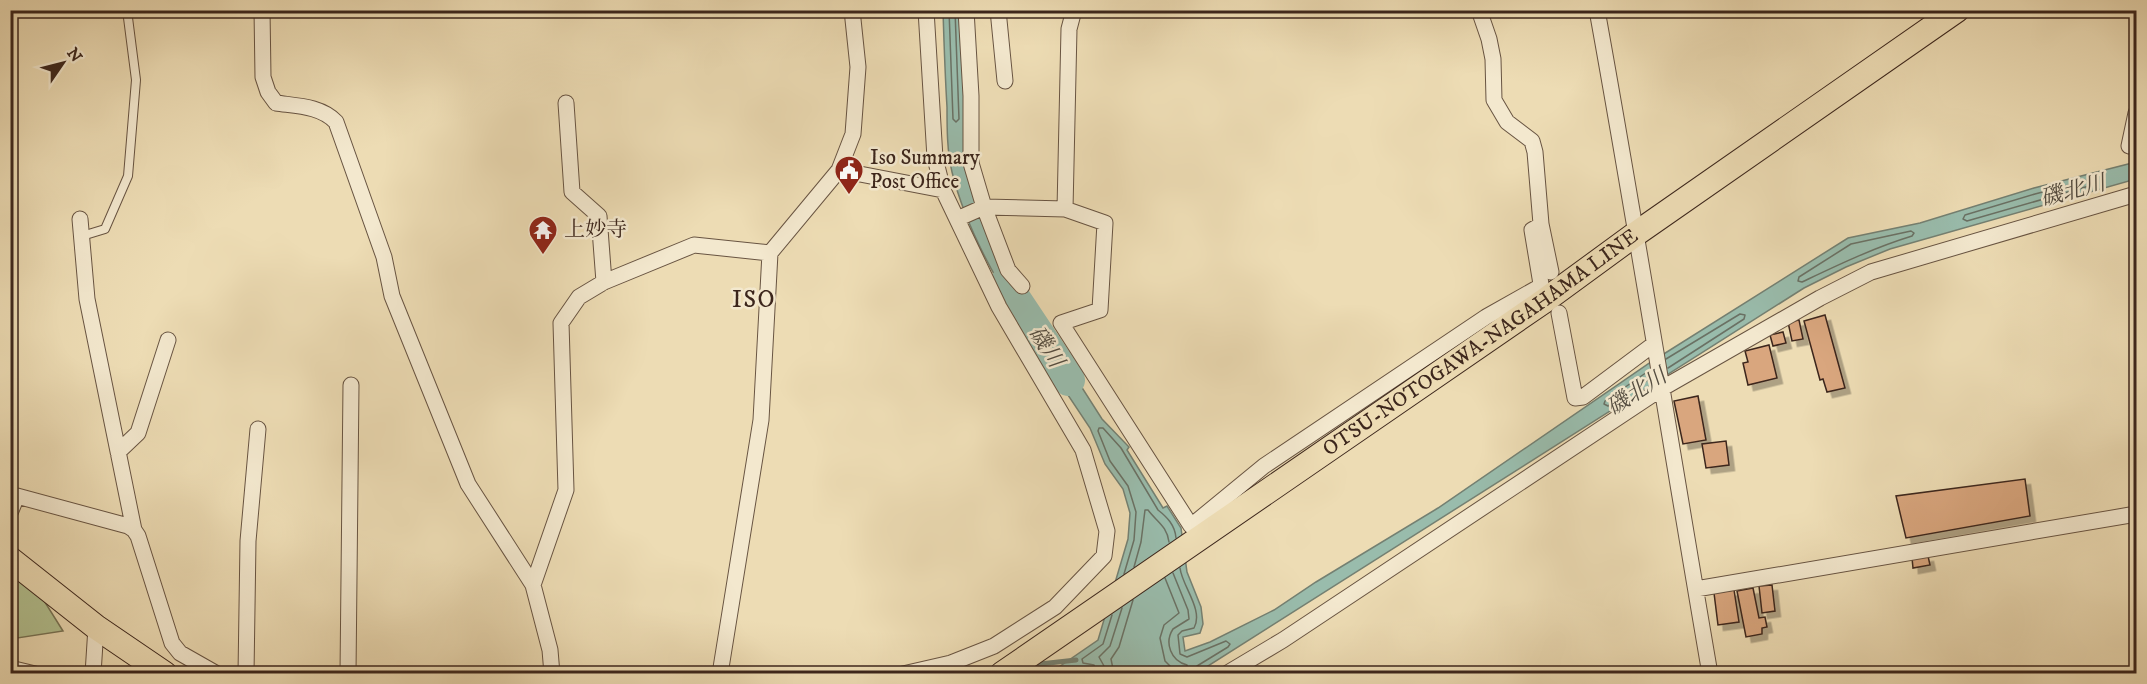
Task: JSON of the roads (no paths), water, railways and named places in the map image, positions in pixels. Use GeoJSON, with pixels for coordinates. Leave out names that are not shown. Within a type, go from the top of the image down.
{"type":"FeatureCollection","features":[{"type":"Feature","properties":{"kind":"main road","name":"OTSU-NOTOGAWA-NAGAHAMA LINE"},"geometry":{"type":"LineString","coordinates":[[1002,674],[1548,300],[1637,232],[1957,10]]}},
{"type":"Feature","properties":{"kind":"main road"},"geometry":{"type":"LineString","coordinates":[[10,559],[96,627],[165,674]]}},
{"type":"Feature","properties":{"kind":"street"},"geometry":{"type":"LineString","coordinates":[[262,10],[263,77],[268,93],[276,103],[320,111],[329,115],[336,122],[384,257],[392,296],[468,484],[533,585],[550,650],[552,674]]}},
{"type":"Feature","properties":{"kind":"street"},"geometry":{"type":"LineString","coordinates":[[720,674],[761,420],[770,253],[838,170],[853,134],[858,67],[852,10]]}},
{"type":"Feature","properties":{"kind":"street"},"geometry":{"type":"LineString","coordinates":[[903,674],[951,663],[994,646],[1055,608],[1104,556],[1107,531],[1083,450],[999,308],[960,217],[943,190],[935,158],[926,10]]}},
{"type":"Feature","properties":{"kind":"street"},"geometry":{"type":"LineString","coordinates":[[966,10],[971,96],[971,163],[980,208],[1008,270],[1022,286]]}},
{"type":"Feature","properties":{"kind":"street"},"geometry":{"type":"LineString","coordinates":[[998,10],[1005,81]]}},
{"type":"Feature","properties":{"kind":"street"},"geometry":{"type":"LineString","coordinates":[[1065,209],[1069,29],[1074,10]]}},
{"type":"Feature","properties":{"kind":"street"},"geometry":{"type":"LineString","coordinates":[[1479,10],[1493,59],[1494,100],[1507,122],[1532,141],[1541,224],[1551,272]]}},
{"type":"Feature","properties":{"kind":"street"},"geometry":{"type":"LineString","coordinates":[[1597,10],[1637,232],[1710,674]]}},
{"type":"Feature","properties":{"kind":"street"},"geometry":{"type":"LineString","coordinates":[[566,102],[572,192],[599,216],[604,282]]}},
{"type":"Feature","properties":{"kind":"street"},"geometry":{"type":"LineString","coordinates":[[2129,146],[2136,113]]}},
{"type":"Feature","properties":{"kind":"street"},"geometry":{"type":"LineString","coordinates":[[838,170],[943,190]]}},
{"type":"Feature","properties":{"kind":"street"},"geometry":{"type":"LineString","coordinates":[[1226,674],[1282,640],[1661,386],[1820,298],[1871,272],[2136,194]]}},
{"type":"Feature","properties":{"kind":"street"},"geometry":{"type":"LineString","coordinates":[[960,217],[980,208],[1065,209],[1105,223],[1100,310],[1061,323],[1191,526],[1264,466],[1486,317],[1548,300]]}},
{"type":"Feature","properties":{"kind":"street"},"geometry":{"type":"LineString","coordinates":[[80,219],[87,299],[134,530],[146,557],[172,643],[180,653],[217,674]]}},
{"type":"Feature","properties":{"kind":"street"},"geometry":{"type":"LineString","coordinates":[[1541,224],[1532,230],[1548,300],[1575,398],[1584,397],[1655,347]]}},
{"type":"Feature","properties":{"kind":"street"},"geometry":{"type":"LineString","coordinates":[[533,585],[566,490],[561,323],[579,297],[604,282],[694,245],[770,253]]}},
{"type":"Feature","properties":{"kind":"street"},"geometry":{"type":"LineString","coordinates":[[118,452],[138,433],[168,340]]}},
{"type":"Feature","properties":{"kind":"street"},"geometry":{"type":"LineString","coordinates":[[348,674],[351,385]]}},
{"type":"Feature","properties":{"kind":"street"},"geometry":{"type":"LineString","coordinates":[[246,674],[248,541],[258,429]]}},
{"type":"Feature","properties":{"kind":"street"},"geometry":{"type":"LineString","coordinates":[[10,513],[14,495],[128,526],[134,530]]}},
{"type":"Feature","properties":{"kind":"street"},"geometry":{"type":"LineString","coordinates":[[1696,589],[2136,514]]}},
{"type":"Feature","properties":{"kind":"street"},"geometry":{"type":"LineString","coordinates":[[1055,608],[1069,629]]}},
{"type":"Feature","properties":{"kind":"street"},"geometry":{"type":"LineString","coordinates":[[93,674],[96,627]]}},
{"type":"Feature","properties":{"kind":"street"},"geometry":{"type":"LineString","coordinates":[[10,668],[35,674]]}},
{"type":"Feature","properties":{"kind":"lane"},"geometry":{"type":"LineString","coordinates":[[81,236],[105,229],[128,176],[136,80],[127,10]]}},
{"type":"Feature","properties":{"kind":"water"},"geometry":{"type":"Polygon","coordinates":[[[943,11],[961,11],[966,157],[1011,279],[1035,314],[1023,322],[1001,287],[972,231],[952,172],[948,140],[943,11]]]}},
{"type":"Feature","properties":{"kind":"water","name":"磯北川"},"geometry":{"type":"Polygon","coordinates":[[[2136,162],[2136,179],[1890,249],[1804,288],[1197,673],[1093,674],[1090,669],[1056,669],[1098,640],[1128,539],[1130,513],[1123,489],[1105,464],[1090,428],[1046,362],[1050,360],[1040,346],[1051,339],[1102,419],[1129,447],[1127,450],[1163,508],[1167,506],[1181,528],[1187,572],[1201,607],[1203,624],[1200,633],[1183,637],[1185,651],[1210,642],[1274,610],[1438,508],[1651,362],[1848,238],[1920,223],[2034,188],[2136,162]]]}},
{"type":"Feature","properties":{"kind":"waterway","name":"磯川"},"geometry":{"type":"LineString","coordinates":[[1005,284],[1069,380]]}},
{"type":"Feature","properties":{"kind":"waterway"},"geometry":{"type":"LineString","coordinates":[[1031,665],[1076,660]]}},
{"type":"Feature","properties":{"kind":"waterway"},"geometry":{"type":"LineString","coordinates":[[976,674],[995,670]]}},
{"type":"Feature","properties":{"kind":"place","name":"Iso Summary Post Office"},"geometry":{"type":"Point","coordinates":[849,196]}},
{"type":"Feature","properties":{"kind":"place","name":"上妙寺"},"geometry":{"type":"Point","coordinates":[543,256]}},
{"type":"Feature","properties":{"kind":"district","name":"ISO"},"geometry":{"type":"Point","coordinates":[754,300]}}]}
